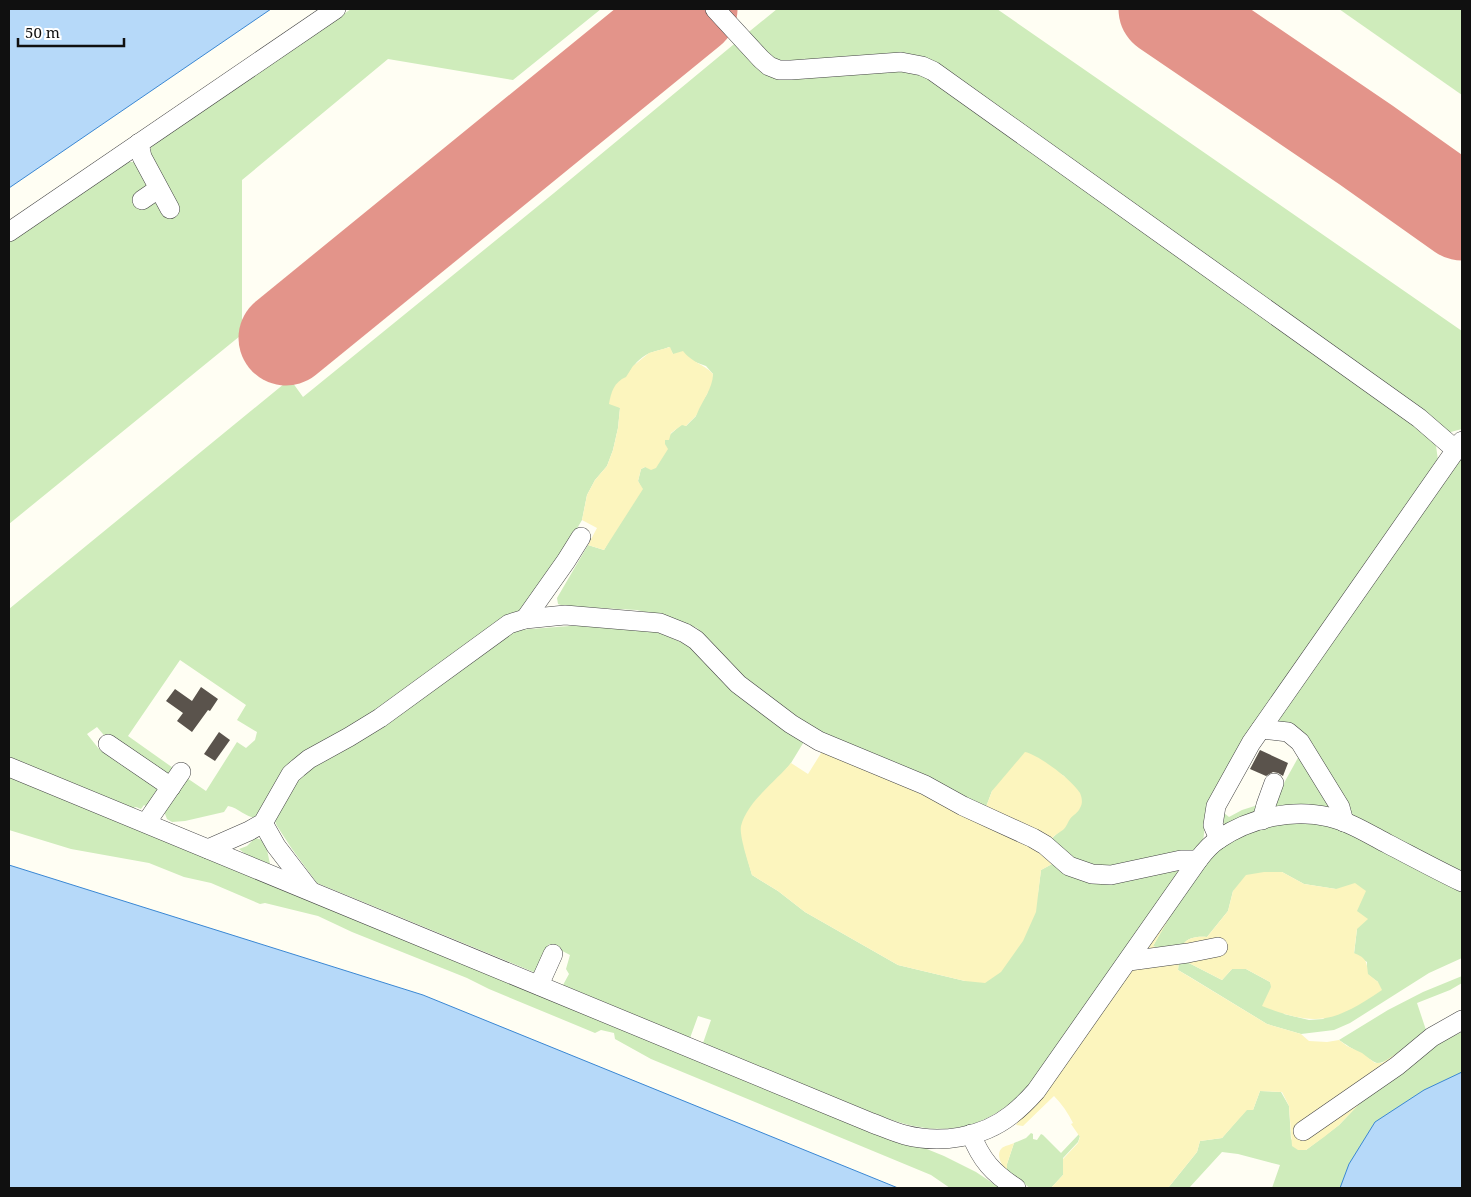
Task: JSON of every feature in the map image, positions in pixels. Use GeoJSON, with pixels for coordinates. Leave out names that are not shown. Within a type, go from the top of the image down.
{"type":"FeatureCollection","features":[{"type":"Feature","properties":{"kind":"lane"},"geometry":{"type":"LineString","coordinates":[[9,232],[336,9]]}},
{"type":"Feature","properties":{"kind":"lane"},"geometry":{"type":"LineString","coordinates":[[715,9],[761,59],[769,66],[779,70],[809,70],[902,62],[922,66],[934,71],[1459,445],[1261,729],[1236,768],[1216,806],[1213,825],[1219,839]]}},
{"type":"Feature","properties":{"kind":"lane"},"geometry":{"type":"LineString","coordinates":[[139,143],[142,157],[170,209]]}},
{"type":"Feature","properties":{"kind":"lane"},"geometry":{"type":"LineString","coordinates":[[142,200],[158,189]]}},
{"type":"Feature","properties":{"kind":"lane"},"geometry":{"type":"LineString","coordinates":[[525,619],[581,537]]}},
{"type":"Feature","properties":{"kind":"lane"},"geometry":{"type":"LineString","coordinates":[[208,849],[250,831],[263,823],[290,774],[309,759],[380,718],[508,624],[525,619],[565,615],[660,624],[685,633],[696,640],[738,684],[791,724],[819,741],[925,785],[963,806],[1033,838],[1045,845],[1069,866],[1082,872],[1111,875],[1181,860],[1198,860]]}},
{"type":"Feature","properties":{"kind":"lane"},"geometry":{"type":"LineString","coordinates":[[1261,729],[1288,732],[1300,742],[1340,806],[1344,822]]}},
{"type":"Feature","properties":{"kind":"lane"},"geometry":{"type":"LineString","coordinates":[[108,744],[176,779],[146,823]]}},
{"type":"Feature","properties":{"kind":"lane"},"geometry":{"type":"LineString","coordinates":[[9,767],[902,1134],[936,1140],[971,1134],[997,1124],[1011,1116],[1036,1091],[1198,860],[1219,839],[1250,823],[1292,815],[1329,817],[1361,829],[1462,882]]}},
{"type":"Feature","properties":{"kind":"lane"},"geometry":{"type":"LineString","coordinates":[[1262,820],[1274,783]]}},
{"type":"Feature","properties":{"kind":"lane"},"geometry":{"type":"LineString","coordinates":[[263,823],[276,846],[311,891]]}},
{"type":"Feature","properties":{"kind":"lane"},"geometry":{"type":"LineString","coordinates":[[1128,961],[1218,947]]}},
{"type":"Feature","properties":{"kind":"lane"},"geometry":{"type":"LineString","coordinates":[[539,985],[553,954]]}},
{"type":"Feature","properties":{"kind":"lane"},"geometry":{"type":"LineString","coordinates":[[1303,1131],[1397,1066],[1432,1037],[1462,1020]]}},
{"type":"Feature","properties":{"kind":"lane"},"geometry":{"type":"LineString","coordinates":[[971,1134],[978,1151],[986,1163],[1016,1188]]}},
{"type":"Feature","properties":{"kind":"green space"},"geometry":{"type":"Polygon","coordinates":[[[351,9],[601,9],[513,80],[388,59],[242,180],[242,321],[240,336],[9,524],[9,242],[128,162],[135,162],[156,174],[150,151],[152,145],[351,9]]]}},
{"type":"Feature","properties":{"kind":"green space"},"geometry":{"type":"Polygon","coordinates":[[[777,9],[997,9],[1462,331],[1462,429],[1447,433],[935,66],[777,64],[745,35],[777,9]]]}},
{"type":"Feature","properties":{"kind":"green space"},"geometry":{"type":"Polygon","coordinates":[[[1339,9],[1462,9],[1462,95],[1339,9]]]}},
{"type":"Feature","properties":{"kind":"green space"},"geometry":{"type":"Polygon","coordinates":[[[739,40],[760,63],[916,67],[1431,434],[1436,446],[1439,467],[1206,817],[1203,842],[1194,851],[1109,869],[1084,865],[1049,841],[1061,830],[1070,784],[1064,776],[1049,767],[992,791],[986,807],[825,736],[743,682],[697,628],[677,620],[637,610],[564,606],[558,604],[557,598],[588,545],[604,550],[641,487],[638,481],[641,469],[648,467],[665,444],[665,439],[682,424],[686,426],[696,416],[697,410],[707,394],[713,374],[706,366],[673,354],[669,347],[643,357],[628,375],[617,405],[620,408],[618,428],[607,466],[595,480],[587,495],[582,520],[569,542],[522,609],[289,771],[256,818],[228,806],[224,812],[185,821],[172,822],[167,819],[165,803],[184,776],[206,791],[237,742],[246,748],[255,740],[257,732],[237,720],[246,705],[180,660],[128,736],[176,770],[169,780],[108,740],[97,727],[87,734],[99,749],[161,787],[147,807],[144,805],[141,809],[133,808],[9,757],[9,609],[290,379],[303,397],[739,40]]]}},
{"type":"Feature","properties":{"kind":"green space"},"geometry":{"type":"Polygon","coordinates":[[[1462,449],[1462,873],[1354,816],[1329,781],[1271,723],[1462,449]]]}},
{"type":"Feature","properties":{"kind":"green space"},"geometry":{"type":"Polygon","coordinates":[[[583,625],[655,631],[699,650],[805,740],[791,763],[741,827],[752,875],[778,891],[805,912],[898,965],[965,981],[1038,893],[1041,870],[1052,864],[1066,873],[1183,866],[1024,1093],[982,1121],[963,1127],[939,1129],[897,1122],[703,1043],[711,1020],[698,1016],[690,1038],[563,985],[569,974],[566,969],[570,955],[549,944],[536,973],[317,883],[292,849],[274,819],[303,770],[506,631],[583,625]]]}},
{"type":"Feature","properties":{"kind":"green space"},"geometry":{"type":"Polygon","coordinates":[[[1299,756],[1335,811],[1272,809],[1281,783],[1284,783],[1299,756]]]}},
{"type":"Feature","properties":{"kind":"green space"},"geometry":{"type":"Polygon","coordinates":[[[9,776],[944,1156],[976,1172],[1000,1188],[950,1188],[931,1175],[651,1059],[615,1039],[614,1033],[601,1030],[595,1033],[467,978],[352,932],[318,916],[265,903],[260,904],[211,883],[184,877],[149,863],[71,849],[9,830],[9,776]]]}},
{"type":"Feature","properties":{"kind":"green space"},"geometry":{"type":"Polygon","coordinates":[[[1261,804],[1254,814],[1225,825],[1221,818],[1224,813],[1229,817],[1242,810],[1261,804]]]}},
{"type":"Feature","properties":{"kind":"green space"},"geometry":{"type":"Polygon","coordinates":[[[1301,821],[1326,824],[1353,834],[1462,891],[1462,958],[1429,973],[1350,1023],[1334,1030],[1301,1034],[1267,1024],[1178,970],[1179,961],[1185,961],[1222,980],[1232,969],[1246,969],[1270,982],[1284,1014],[1309,1020],[1323,1019],[1378,982],[1367,974],[1367,962],[1354,954],[1357,911],[1336,889],[1304,884],[1282,872],[1233,891],[1228,911],[1207,937],[1190,939],[1183,945],[1158,948],[1153,946],[1180,899],[1217,851],[1250,831],[1275,824],[1301,821]]]}},
{"type":"Feature","properties":{"kind":"green space"},"geometry":{"type":"Polygon","coordinates":[[[255,838],[263,840],[266,845],[270,864],[248,856],[239,849],[247,846],[255,838]]]}},
{"type":"Feature","properties":{"kind":"green space"},"geometry":{"type":"Polygon","coordinates":[[[1462,976],[1462,983],[1450,990],[1417,1003],[1427,1033],[1389,1059],[1377,1063],[1339,1040],[1388,1010],[1423,992],[1462,976]]]}},
{"type":"Feature","properties":{"kind":"green space"},"geometry":{"type":"Polygon","coordinates":[[[1462,1032],[1462,1188],[1272,1188],[1280,1165],[1238,1154],[1222,1152],[1189,1188],[1168,1188],[1197,1152],[1200,1141],[1222,1138],[1247,1109],[1253,1110],[1260,1091],[1281,1092],[1289,1106],[1291,1139],[1306,1150],[1339,1125],[1376,1089],[1395,1079],[1434,1045],[1462,1032]]]}},
{"type":"Feature","properties":{"kind":"green space"},"geometry":{"type":"Polygon","coordinates":[[[1031,1133],[1033,1134],[1033,1139],[1037,1140],[1041,1134],[1043,1135],[1061,1153],[1079,1134],[1080,1136],[1078,1142],[1063,1158],[1063,1175],[1051,1188],[1030,1188],[1007,1171],[1007,1164],[1014,1143],[1026,1138],[1031,1133]]]}},
{"type":"Feature","properties":{"kind":"sand"},"geometry":{"type":"Polygon","coordinates":[[[670,347],[673,354],[683,351],[713,374],[709,389],[695,417],[686,426],[682,425],[671,433],[669,440],[665,440],[668,449],[656,468],[651,470],[645,467],[641,469],[638,481],[643,489],[604,550],[588,545],[597,528],[582,520],[587,495],[595,480],[607,466],[618,428],[620,408],[609,404],[612,392],[633,366],[649,353],[670,347]]]}},
{"type":"Feature","properties":{"kind":"sand"},"geometry":{"type":"Polygon","coordinates":[[[823,750],[1031,846],[1052,864],[1041,870],[1036,912],[1023,941],[1001,972],[985,983],[965,981],[898,965],[805,912],[778,891],[752,875],[741,836],[741,826],[744,817],[756,800],[791,763],[808,774],[823,750]]]}},
{"type":"Feature","properties":{"kind":"sand"},"geometry":{"type":"Polygon","coordinates":[[[1025,752],[1038,758],[1063,775],[1080,793],[1082,800],[1078,811],[1064,829],[1049,841],[1014,820],[986,807],[992,791],[1025,752]]]}},
{"type":"Feature","properties":{"kind":"sand"},"geometry":{"type":"Polygon","coordinates":[[[1282,872],[1304,884],[1336,889],[1355,883],[1366,891],[1357,911],[1368,919],[1357,929],[1354,953],[1365,960],[1368,974],[1378,982],[1382,990],[1337,1015],[1311,1019],[1281,1013],[1262,1006],[1271,987],[1270,982],[1246,969],[1232,969],[1222,980],[1185,961],[1179,961],[1178,970],[1267,1024],[1301,1034],[1309,1041],[1327,1042],[1339,1040],[1375,1063],[1382,1063],[1405,1048],[1414,1039],[1427,1033],[1434,1045],[1395,1079],[1376,1089],[1339,1125],[1306,1150],[1298,1150],[1292,1146],[1289,1106],[1282,1092],[1260,1091],[1253,1110],[1247,1110],[1222,1138],[1200,1141],[1197,1152],[1168,1188],[1051,1188],[1063,1175],[1063,1159],[1078,1143],[1080,1137],[1071,1124],[1073,1123],[1067,1112],[1054,1096],[1023,1126],[1016,1125],[1019,1120],[1180,899],[1153,946],[1158,948],[1183,945],[1190,939],[1207,937],[1228,911],[1233,891],[1246,875],[1282,872]]]}},
{"type":"Feature","properties":{"kind":"sand"},"geometry":{"type":"Polygon","coordinates":[[[1014,1143],[1007,1164],[1007,1171],[1001,1163],[999,1153],[1003,1147],[1014,1143]]]}},
{"type":"Feature","properties":{"kind":"water"},"geometry":{"type":"Polygon","coordinates":[[[9,9],[271,9],[9,188],[9,9]]]}},
{"type":"Feature","properties":{"kind":"water"},"geometry":{"type":"Polygon","coordinates":[[[9,865],[423,995],[898,1188],[9,1188],[9,865]]]}},
{"type":"Feature","properties":{"kind":"water"},"geometry":{"type":"Polygon","coordinates":[[[1462,1072],[1462,1188],[1340,1188],[1349,1164],[1375,1122],[1424,1090],[1462,1072]]]}},
{"type":"Feature","properties":{"kind":"building"},"geometry":{"type":"Polygon","coordinates":[[[201,687],[218,699],[192,732],[177,721],[183,713],[166,701],[175,689],[192,701],[201,687]]]}},
{"type":"Feature","properties":{"kind":"building"},"geometry":{"type":"Polygon","coordinates":[[[219,732],[230,740],[215,761],[204,754],[219,732]]]}},
{"type":"Feature","properties":{"kind":"building"},"geometry":{"type":"Polygon","coordinates":[[[1260,750],[1288,763],[1283,776],[1273,772],[1266,776],[1250,769],[1260,750]]]}},
{"type":"Feature","properties":{"kind":"taxiway"},"geometry":{"type":"LineString","coordinates":[[1203,9],[1210,24],[1228,46],[1338,122],[1353,137]]}},
{"type":"Feature","properties":{"kind":"taxiway"},"geometry":{"type":"LineString","coordinates":[[1366,145],[1377,149],[1462,208]]}},
{"type":"Feature","properties":{"kind":"runway"},"geometry":{"type":"LineString","coordinates":[[286,338],[690,9]]}},
{"type":"Feature","properties":{"kind":"runway"},"geometry":{"type":"LineString","coordinates":[[1166,9],[1366,145],[1462,213]]}}]}
